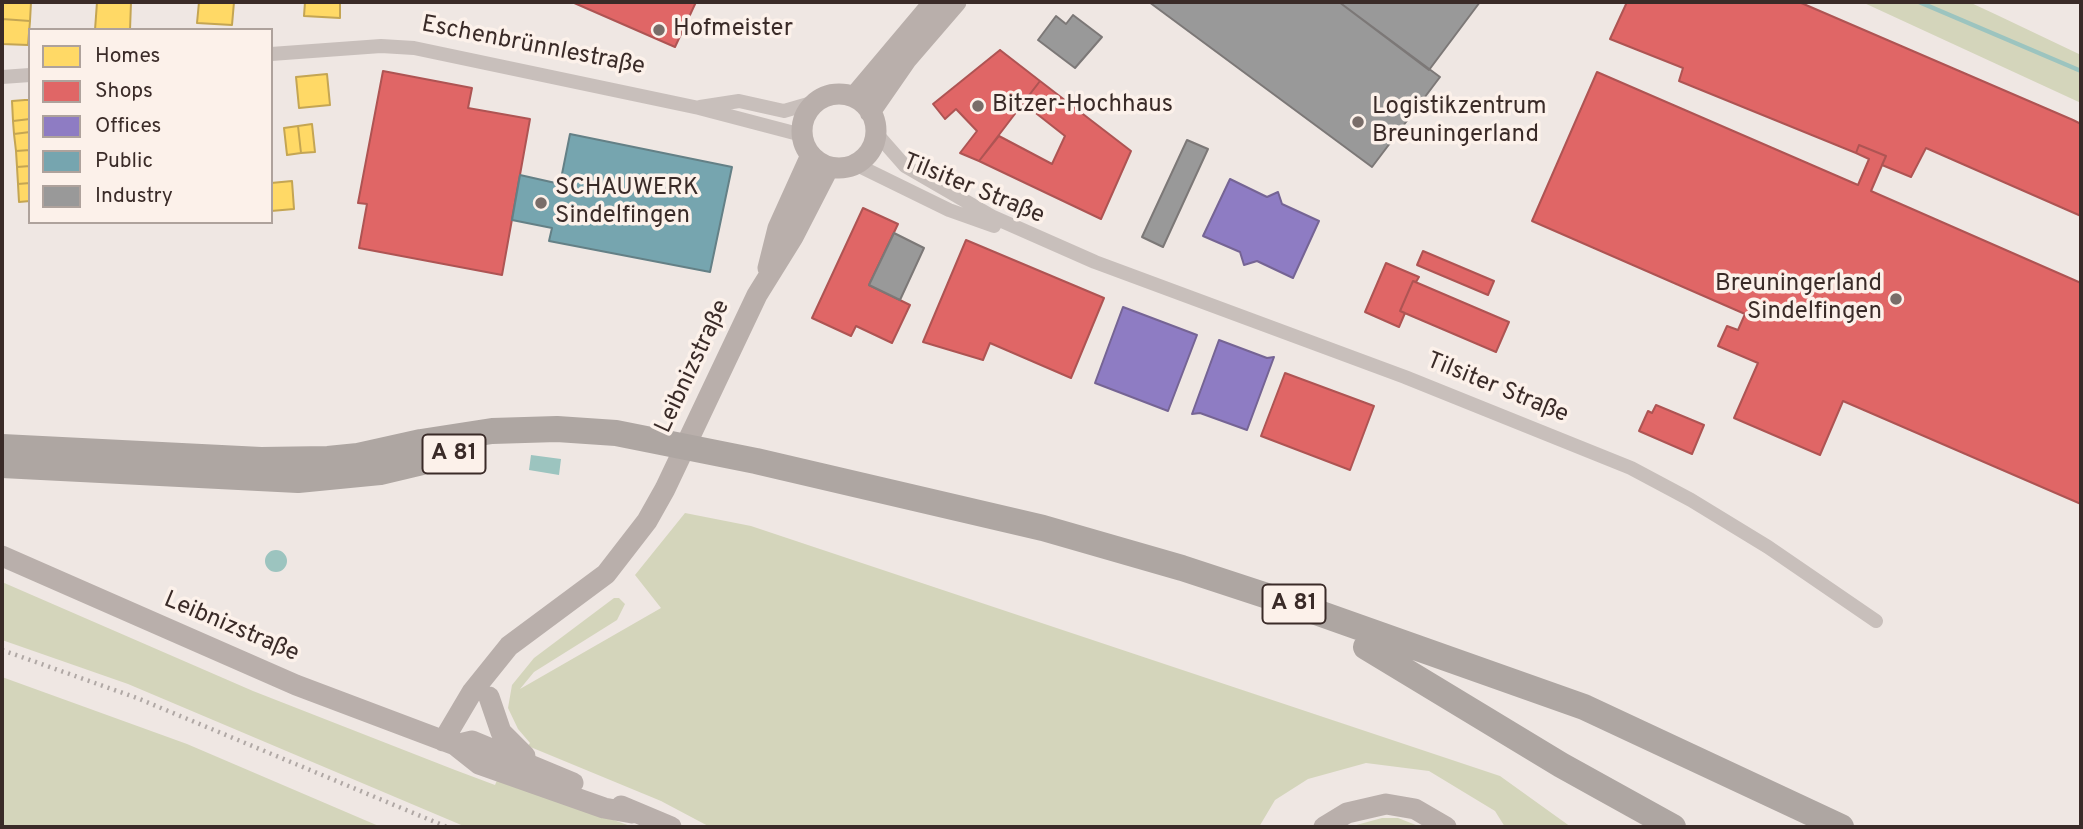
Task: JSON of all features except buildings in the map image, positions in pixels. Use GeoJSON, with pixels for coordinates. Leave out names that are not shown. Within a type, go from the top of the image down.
{"type":"FeatureCollection","features":[{"type":"Feature","properties":{"kind":"highway","name":"A 81"},"geometry":{"type":"LineString","coordinates":[[2,447],[261,460],[358,456],[421,442],[513,430],[586,430],[1028,539],[1144,573],[1366,647],[1576,722],[1805,827]]}},
{"type":"Feature","properties":{"kind":"highway","name":"A 81"},"geometry":{"type":"LineString","coordinates":[[2,466],[298,480],[355,476],[435,457],[525,444],[644,446]]}},
{"type":"Feature","properties":{"kind":"highway","name":"A 81"},"geometry":{"type":"LineString","coordinates":[[718,463],[1042,528],[1280,599],[1584,708],[1841,827]]}},
{"type":"Feature","properties":{"kind":"highway"},"geometry":{"type":"LineString","coordinates":[[1366,647],[1560,765],[1673,827]]}},
{"type":"Feature","properties":{"kind":"street"},"geometry":{"type":"LineString","coordinates":[[854,97],[934,2]]}},
{"type":"Feature","properties":{"kind":"street"},"geometry":{"type":"LineString","coordinates":[[870,112],[906,60],[956,2]]}},
{"type":"Feature","properties":{"kind":"street","name":"Eschenbrünnlestraße"},"geometry":{"type":"LineString","coordinates":[[273,54],[381,46],[414,48],[699,107],[802,135]]}},
{"type":"Feature","properties":{"kind":"street"},"geometry":{"type":"LineString","coordinates":[[2,77],[28,75]]}},
{"type":"Feature","properties":{"kind":"street"},"geometry":{"type":"LineString","coordinates":[[834,94],[854,97],[870,112],[876,133],[870,152],[855,164],[829,167],[811,155],[802,135],[804,117],[815,102],[834,94]]}},
{"type":"Feature","properties":{"kind":"street","name":"Eschenbrünnlestraße"},"geometry":{"type":"LineString","coordinates":[[699,107],[739,101],[784,111],[815,102]]}},
{"type":"Feature","properties":{"kind":"street","name":"Tilsiter Straße"},"geometry":{"type":"LineString","coordinates":[[876,133],[895,158],[929,182],[993,217],[1075,254]]}},
{"type":"Feature","properties":{"kind":"street","name":"Leibnizstraße"},"geometry":{"type":"LineString","coordinates":[[766,277],[778,228],[811,155]]}},
{"type":"Feature","properties":{"kind":"street","name":"Tilsiter Straße"},"geometry":{"type":"LineString","coordinates":[[855,164],[949,210],[1405,377],[1620,464],[1713,514],[1876,621]]}},
{"type":"Feature","properties":{"kind":"street","name":"Leibnizstraße"},"geometry":{"type":"LineString","coordinates":[[449,743],[472,692],[499,659],[524,633],[606,574],[627,550],[665,489],[766,277],[793,237],[829,167]]}},
{"type":"Feature","properties":{"kind":"street","name":"Leibnizstraße"},"geometry":{"type":"LineString","coordinates":[[2,556],[296,685],[449,743],[476,730],[489,697],[499,659]]}},
{"type":"Feature","properties":{"kind":"street"},"geometry":{"type":"LineString","coordinates":[[489,697],[496,723],[506,740],[556,776]]}},
{"type":"Feature","properties":{"kind":"street"},"geometry":{"type":"LineString","coordinates":[[449,743],[472,741],[556,776],[632,813],[671,827]]}},
{"type":"Feature","properties":{"kind":"street"},"geometry":{"type":"LineString","coordinates":[[449,743],[479,764],[604,808],[632,813]]}},
{"type":"Feature","properties":{"kind":"street"},"geometry":{"type":"LineString","coordinates":[[1324,827],[1347,813],[1386,804],[1415,809],[1446,827]]}},
{"type":"Feature","properties":{"kind":"green space"},"geometry":{"type":"Polygon","coordinates":[[[1862,2],[1969,2],[2081,55],[2081,103],[1862,2]]]}},
{"type":"Feature","properties":{"kind":"green space"},"geometry":{"type":"Polygon","coordinates":[[[685,513],[751,526],[1500,776],[1571,827],[1505,827],[1495,811],[1429,771],[1366,763],[1308,779],[1275,800],[1259,827],[710,827],[661,801],[528,746],[530,743],[518,729],[508,708],[512,685],[534,658],[614,598],[619,598],[625,604],[617,620],[534,672],[520,689],[661,608],[635,575],[685,513]]]}},
{"type":"Feature","properties":{"kind":"green space"},"geometry":{"type":"Polygon","coordinates":[[[2,582],[253,691],[455,770],[495,785],[498,778],[633,827],[466,827],[128,684],[2,640],[2,582]]]}},
{"type":"Feature","properties":{"kind":"green space"},"geometry":{"type":"Polygon","coordinates":[[[2,677],[187,744],[381,827],[2,827],[2,677]]]}},
{"type":"Feature","properties":{"kind":"green space"},"geometry":{"type":"Polygon","coordinates":[[[1382,818],[1398,818],[1421,827],[1349,827],[1382,818]]]}},
{"type":"Feature","properties":{"kind":"water"},"geometry":{"type":"Polygon","coordinates":[[[531,455],[561,459],[559,475],[529,470],[531,455]]]}},
{"type":"Feature","properties":{"kind":"water"},"geometry":{"type":"Polygon","coordinates":[[[276,550],[284,553],[287,561],[284,569],[276,572],[268,569],[265,561],[268,553],[276,550]]]}},
{"type":"Feature","properties":{"kind":"waterway"},"geometry":{"type":"LineString","coordinates":[[1919,2],[2081,71]]}},
{"type":"Feature","properties":{"kind":"railway"},"geometry":{"type":"LineString","coordinates":[[2,650],[137,698],[447,827]]}},
{"type":"Feature","properties":{"kind":"place","name":"Hofmeister"},"geometry":{"type":"Point","coordinates":[659,30]}},
{"type":"Feature","properties":{"kind":"place","name":"Bitzer-Hochhaus"},"geometry":{"type":"Point","coordinates":[978,106]}},
{"type":"Feature","properties":{"kind":"place","name":"Logistikzentrum Breuningerland"},"geometry":{"type":"Point","coordinates":[1358,122]}},
{"type":"Feature","properties":{"kind":"place","name":"SCHAUWERK Sindelfingen"},"geometry":{"type":"Point","coordinates":[541,203]}},
{"type":"Feature","properties":{"kind":"place","name":"Breuningerland Sindelfingen"},"geometry":{"type":"Point","coordinates":[1896,299]}}]}
